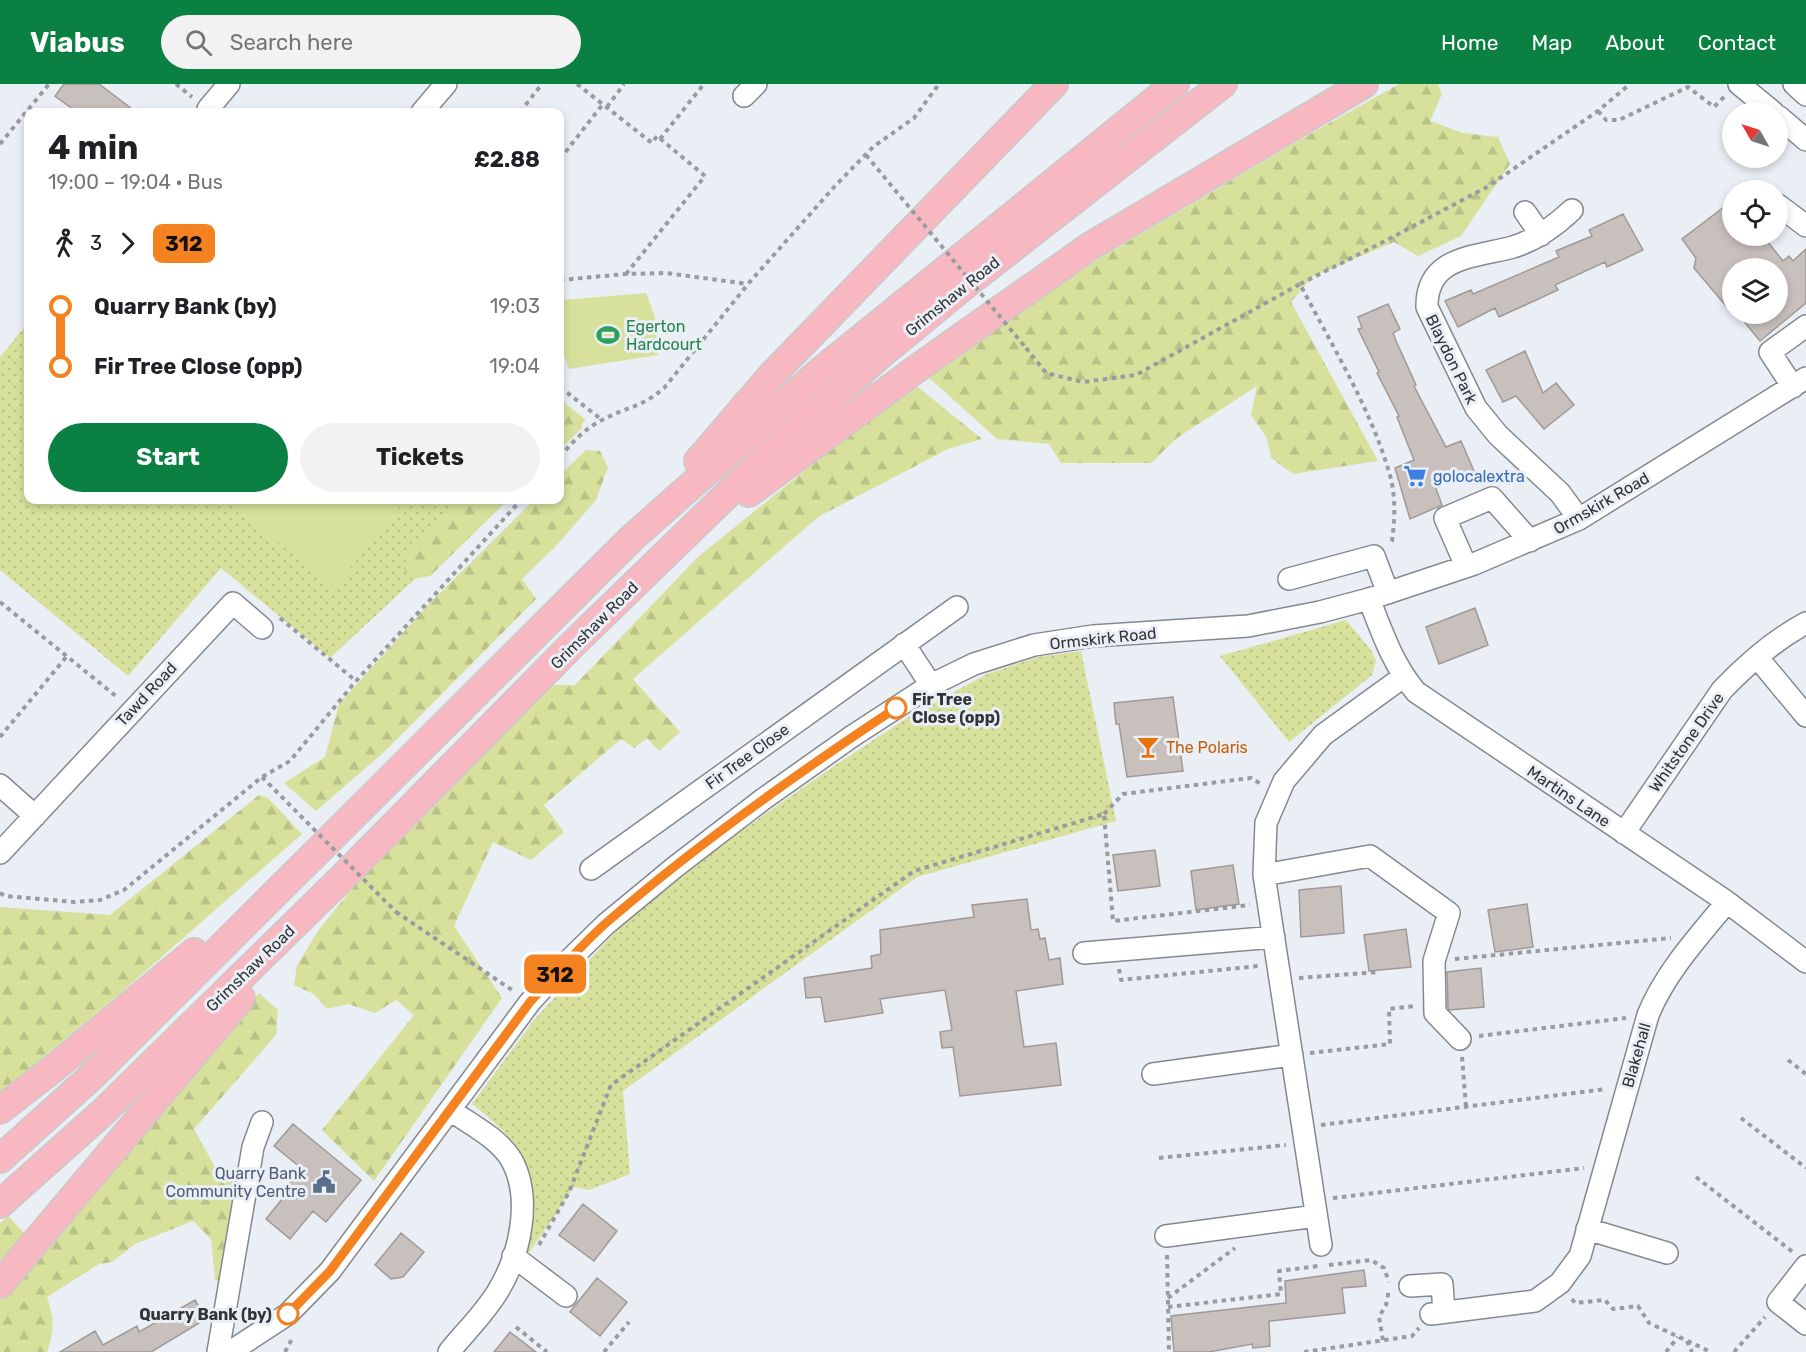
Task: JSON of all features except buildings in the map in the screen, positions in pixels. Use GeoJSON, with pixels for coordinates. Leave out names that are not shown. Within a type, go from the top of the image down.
{"type":"FeatureCollection","features":[{"type":"Feature","properties":{"kind":"main road"},"geometry":{"type":"LineString","coordinates":[[633,537],[771,376],[1053,84]]}},
{"type":"Feature","properties":{"kind":"main road","name":"Grimshaw Road"},"geometry":{"type":"LineString","coordinates":[[0,1159],[92,1077],[633,537],[822,370],[1175,84]]}},
{"type":"Feature","properties":{"kind":"main road","name":"Grimshaw Road"},"geometry":{"type":"LineString","coordinates":[[0,1204],[102,1113],[344,876],[655,564],[773,450],[879,356],[970,281],[1222,84]]}},
{"type":"Feature","properties":{"kind":"main road"},"geometry":{"type":"LineString","coordinates":[[655,564],[891,388],[1089,247],[1364,84]]}},
{"type":"Feature","properties":{"kind":"main road"},"geometry":{"type":"LineString","coordinates":[[0,1110],[318,850]]}},
{"type":"Feature","properties":{"kind":"main road"},"geometry":{"type":"LineString","coordinates":[[0,1284],[344,876]]}},
{"type":"Feature","properties":{"kind":"street"},"geometry":{"type":"LineString","coordinates":[[209,108],[229,84]]}},
{"type":"Feature","properties":{"kind":"street"},"geometry":{"type":"LineString","coordinates":[[425,108],[446,84]]}},
{"type":"Feature","properties":{"kind":"street"},"geometry":{"type":"LineString","coordinates":[[1794,84],[1806,95]]}},
{"type":"Feature","properties":{"kind":"street"},"geometry":{"type":"LineString","coordinates":[[1734,88],[1757,102]]}},
{"type":"Feature","properties":{"kind":"street"},"geometry":{"type":"LineString","coordinates":[[1788,125],[1806,140]]}},
{"type":"Feature","properties":{"kind":"street","name":"Blaydon Park"},"geometry":{"type":"LineString","coordinates":[[1572,210],[1541,235],[1514,246],[1473,255],[1444,267],[1433,278],[1427,293],[1427,307],[1476,408],[1498,435],[1560,494],[1579,519]]}},
{"type":"Feature","properties":{"kind":"street"},"geometry":{"type":"LineString","coordinates":[[1526,212],[1541,235]]}},
{"type":"Feature","properties":{"kind":"street"},"geometry":{"type":"LineString","coordinates":[[1788,212],[1806,226]]}},
{"type":"Feature","properties":{"kind":"street"},"geometry":{"type":"LineString","coordinates":[[1799,382],[1770,352],[1806,326]]}},
{"type":"Feature","properties":{"kind":"street","name":"Ormskirk Road"},"geometry":{"type":"LineString","coordinates":[[230,1352],[288,1314],[330,1271],[530,1002],[606,924],[675,867],[771,794],[931,685],[974,664],[1034,645],[1093,636],[1248,626],[1320,612],[1379,596],[1466,566],[1579,519],[1799,382]]}},
{"type":"Feature","properties":{"kind":"street"},"geometry":{"type":"LineString","coordinates":[[1466,566],[1445,518],[1492,498],[1530,541]]}},
{"type":"Feature","properties":{"kind":"street"},"geometry":{"type":"LineString","coordinates":[[1289,579],[1374,556]]}},
{"type":"Feature","properties":{"kind":"street","name":"Martins Lane"},"geometry":{"type":"LineString","coordinates":[[1374,556],[1390,652],[1403,678],[1416,692],[1727,902],[1806,962]]}},
{"type":"Feature","properties":{"kind":"street","name":"Tawd Road"},"geometry":{"type":"LineString","coordinates":[[0,853],[233,603],[262,628]]}},
{"type":"Feature","properties":{"kind":"street","name":"Fir Tree Close"},"geometry":{"type":"LineString","coordinates":[[591,869],[957,608]]}},
{"type":"Feature","properties":{"kind":"street","name":"Whitstone Drive"},"geometry":{"type":"LineString","coordinates":[[1624,833],[1722,690],[1783,636],[1806,623]]}},
{"type":"Feature","properties":{"kind":"street"},"geometry":{"type":"LineString","coordinates":[[904,644],[931,685]]}},
{"type":"Feature","properties":{"kind":"street"},"geometry":{"type":"LineString","coordinates":[[1757,657],[1806,716]]}},
{"type":"Feature","properties":{"kind":"street"},"geometry":{"type":"LineString","coordinates":[[1321,1245],[1264,875],[1266,823],[1284,781],[1323,735],[1403,678]]}},
{"type":"Feature","properties":{"kind":"street"},"geometry":{"type":"LineString","coordinates":[[0,784],[34,816]]}},
{"type":"Feature","properties":{"kind":"street"},"geometry":{"type":"LineString","coordinates":[[1264,875],[1370,856],[1449,913],[1434,961],[1435,1013],[1460,1039]]}},
{"type":"Feature","properties":{"kind":"street","name":"Blakehall"},"geometry":{"type":"LineString","coordinates":[[1437,1313],[1535,1301],[1560,1283],[1580,1256],[1648,1015],[1657,993],[1727,902]]}},
{"type":"Feature","properties":{"kind":"street"},"geometry":{"type":"LineString","coordinates":[[1084,953],[1274,936]]}},
{"type":"Feature","properties":{"kind":"street"},"geometry":{"type":"LineString","coordinates":[[1153,1074],[1292,1055]]}},
{"type":"Feature","properties":{"kind":"street"},"geometry":{"type":"LineString","coordinates":[[448,1352],[520,1262],[519,1237],[522,1207],[519,1181],[510,1159],[494,1140],[450,1110]]}},
{"type":"Feature","properties":{"kind":"street"},"geometry":{"type":"LineString","coordinates":[[218,1352],[253,1147],[262,1122]]}},
{"type":"Feature","properties":{"kind":"street"},"geometry":{"type":"LineString","coordinates":[[1166,1236],[1270,1222],[1315,1208]]}},
{"type":"Feature","properties":{"kind":"street"},"geometry":{"type":"LineString","coordinates":[[1587,1229],[1667,1253]]}},
{"type":"Feature","properties":{"kind":"street"},"geometry":{"type":"LineString","coordinates":[[1801,1261],[1778,1302],[1806,1324]]}},
{"type":"Feature","properties":{"kind":"street"},"geometry":{"type":"LineString","coordinates":[[520,1262],[566,1296]]}},
{"type":"Feature","properties":{"kind":"street"},"geometry":{"type":"LineString","coordinates":[[1410,1286],[1442,1284],[1437,1313]]}},
{"type":"Feature","properties":{"kind":"path"},"geometry":{"type":"LineString","coordinates":[[29,108],[49,84]]}},
{"type":"Feature","properties":{"kind":"path"},"geometry":{"type":"LineString","coordinates":[[523,108],[542,84]]}},
{"type":"Feature","properties":{"kind":"path"},"geometry":{"type":"LineString","coordinates":[[577,84],[652,143],[657,136],[705,176],[626,274]]}},
{"type":"Feature","properties":{"kind":"path"},"geometry":{"type":"LineString","coordinates":[[564,154],[624,84]]}},
{"type":"Feature","properties":{"kind":"path"},"geometry":{"type":"LineString","coordinates":[[660,139],[704,84]]}},
{"type":"Feature","properties":{"kind":"path"},"geometry":{"type":"LineString","coordinates":[[564,453],[585,432],[602,420],[637,407],[652,399],[664,388],[748,284],[835,186],[866,155],[914,118],[939,84]]}},
{"type":"Feature","properties":{"kind":"path"},"geometry":{"type":"LineString","coordinates":[[866,155],[1046,373],[1083,382],[1136,375],[1300,284],[1487,187],[1598,111],[1630,84]]}},
{"type":"Feature","properties":{"kind":"path"},"geometry":{"type":"LineString","coordinates":[[1598,111],[1606,120],[1619,120],[1688,87],[1714,107],[1734,88]]}},
{"type":"Feature","properties":{"kind":"path"},"geometry":{"type":"LineString","coordinates":[[0,144],[24,115]]}},
{"type":"Feature","properties":{"kind":"path"},"geometry":{"type":"LineString","coordinates":[[564,280],[666,273],[748,284]]}},
{"type":"Feature","properties":{"kind":"path"},"geometry":{"type":"LineString","coordinates":[[1300,284],[1361,402],[1390,474],[1395,519],[1392,541],[1374,556]]}},
{"type":"Feature","properties":{"kind":"path"},"geometry":{"type":"LineString","coordinates":[[564,390],[602,420]]}},
{"type":"Feature","properties":{"kind":"path"},"geometry":{"type":"LineString","coordinates":[[0,893],[5,896],[75,902],[100,900],[124,890],[262,777],[290,761],[356,681],[516,504]]}},
{"type":"Feature","properties":{"kind":"path"},"geometry":{"type":"LineString","coordinates":[[0,602],[132,709]]}},
{"type":"Feature","properties":{"kind":"path"},"geometry":{"type":"LineString","coordinates":[[262,628],[274,614],[356,681]]}},
{"type":"Feature","properties":{"kind":"path"},"geometry":{"type":"LineString","coordinates":[[0,737],[67,656]]}},
{"type":"Feature","properties":{"kind":"path"},"geometry":{"type":"LineString","coordinates":[[262,777],[396,912],[530,1002]]}},
{"type":"Feature","properties":{"kind":"path"},"geometry":{"type":"LineString","coordinates":[[520,1262],[569,1192],[611,1085],[914,871],[1104,814],[1123,794],[1251,778],[1278,793]]}},
{"type":"Feature","properties":{"kind":"path"},"geometry":{"type":"LineString","coordinates":[[1104,814],[1113,921],[1269,903]]}},
{"type":"Feature","properties":{"kind":"path"},"geometry":{"type":"LineString","coordinates":[[1434,961],[1699,936]]}},
{"type":"Feature","properties":{"kind":"path"},"geometry":{"type":"LineString","coordinates":[[1280,979],[1378,972]]}},
{"type":"Feature","properties":{"kind":"path"},"geometry":{"type":"LineString","coordinates":[[1292,1055],[1390,1044],[1389,1008],[1421,1005]]}},
{"type":"Feature","properties":{"kind":"path"},"geometry":{"type":"LineString","coordinates":[[1466,1107],[1460,1039],[1648,1015]]}},
{"type":"Feature","properties":{"kind":"path"},"geometry":{"type":"LineString","coordinates":[[1788,1060],[1806,1074]]}},
{"type":"Feature","properties":{"kind":"path"},"geometry":{"type":"LineString","coordinates":[[1159,1158],[1466,1107],[1628,1087]]}},
{"type":"Feature","properties":{"kind":"path"},"geometry":{"type":"LineString","coordinates":[[1741,1118],[1806,1168]]}},
{"type":"Feature","properties":{"kind":"path"},"geometry":{"type":"LineString","coordinates":[[1315,1208],[1605,1166]]}},
{"type":"Feature","properties":{"kind":"path"},"geometry":{"type":"LineString","coordinates":[[1696,1177],[1801,1261]]}},
{"type":"Feature","properties":{"kind":"path"},"geometry":{"type":"LineString","coordinates":[[1168,1298],[1270,1222]]}},
{"type":"Feature","properties":{"kind":"path"},"geometry":{"type":"LineString","coordinates":[[1166,1236],[1169,1352]]}},
{"type":"Feature","properties":{"kind":"path"},"geometry":{"type":"LineString","coordinates":[[1168,1306],[1281,1294],[1279,1270],[1371,1260],[1384,1268],[1390,1284],[1386,1305],[1379,1317],[1383,1340]]}},
{"type":"Feature","properties":{"kind":"path"},"geometry":{"type":"LineString","coordinates":[[1560,1283],[1575,1303],[1605,1300],[1613,1309],[1638,1306],[1649,1323],[1712,1352]]}},
{"type":"Feature","properties":{"kind":"path"},"geometry":{"type":"LineString","coordinates":[[1734,1352],[1778,1302]]}},
{"type":"Feature","properties":{"kind":"path"},"geometry":{"type":"LineString","coordinates":[[1304,1352],[1412,1336],[1437,1313]]}},
{"type":"Feature","properties":{"kind":"path"},"geometry":{"type":"LineString","coordinates":[[604,1352],[628,1322]]}},
{"type":"Feature","properties":{"kind":"path"},"geometry":{"type":"LineString","coordinates":[[516,1327],[547,1352]]}},
{"type":"Feature","properties":{"kind":"path"},"geometry":{"type":"LineString","coordinates":[[1666,1352],[1678,1336]]}},
{"type":"Feature","properties":{"kind":"path"},"geometry":{"type":"LineString","coordinates":[[1687,1341],[1692,1352]]}},
{"type":"Feature","properties":{"kind":"green space"},"geometry":{"type":"Polygon","coordinates":[[[1399,84],[1438,84],[1442,94],[1430,121],[1463,133],[1498,137],[1510,164],[1461,236],[1418,256],[1394,242],[1312,277],[1291,302],[1378,461],[1293,474],[1271,458],[1267,438],[1251,415],[1257,386],[1177,438],[1151,463],[1061,463],[1049,444],[997,439],[926,375],[1028,301],[1303,138],[1399,84]]]}},
{"type":"Feature","properties":{"kind":"green space","name":"Egerton Hardcourt"},"geometry":{"type":"Polygon","coordinates":[[[646,293],[655,317],[658,355],[569,369],[564,355],[564,300],[646,293]]]}},
{"type":"Feature","properties":{"kind":"green space"},"geometry":{"type":"Polygon","coordinates":[[[24,328],[24,504],[496,504],[330,658],[221,568],[128,676],[0,570],[0,357],[24,328]]]}},
{"type":"Feature","properties":{"kind":"green space"},"geometry":{"type":"Polygon","coordinates":[[[913,383],[982,439],[948,449],[818,517],[633,679],[680,732],[659,751],[647,738],[634,748],[621,739],[544,805],[564,832],[531,860],[493,842],[454,926],[502,998],[374,1181],[322,1130],[414,1015],[396,1000],[375,1013],[348,1004],[327,1009],[314,994],[294,985],[297,965],[320,928],[375,861],[544,685],[575,685],[698,557],[913,383]]]}},
{"type":"Feature","properties":{"kind":"green space"},"geometry":{"type":"Polygon","coordinates":[[[564,402],[586,420],[564,440],[564,402]]]}},
{"type":"Feature","properties":{"kind":"green space"},"geometry":{"type":"Polygon","coordinates":[[[564,407],[572,412],[583,427],[564,446],[564,407]]]}},
{"type":"Feature","properties":{"kind":"green space"},"geometry":{"type":"Polygon","coordinates":[[[586,450],[600,451],[608,467],[596,500],[556,546],[522,579],[536,599],[383,753],[316,811],[284,783],[325,757],[339,704],[429,604],[530,504],[564,504],[564,471],[586,450]]]}},
{"type":"Feature","properties":{"kind":"green space"},"geometry":{"type":"Polygon","coordinates":[[[229,504],[402,504],[335,587],[229,504]]]}},
{"type":"Feature","properties":{"kind":"green space"},"geometry":{"type":"Polygon","coordinates":[[[455,504],[504,504],[430,576],[412,579],[404,569],[409,546],[455,504]]]}},
{"type":"Feature","properties":{"kind":"green space"},"geometry":{"type":"Polygon","coordinates":[[[1346,620],[1371,650],[1376,661],[1372,675],[1289,742],[1220,656],[1346,620]]]}},
{"type":"Feature","properties":{"kind":"green space"},"geometry":{"type":"Polygon","coordinates":[[[1081,651],[1116,821],[917,877],[623,1091],[630,1174],[589,1190],[574,1187],[526,1257],[533,1192],[526,1164],[520,1152],[504,1132],[472,1104],[534,1020],[628,918],[721,845],[837,764],[910,716],[987,674],[1038,657],[1081,651]]]}},
{"type":"Feature","properties":{"kind":"green space"},"geometry":{"type":"Polygon","coordinates":[[[259,795],[268,798],[302,834],[124,990],[0,1093],[0,907],[110,915],[259,795]]]}},
{"type":"Feature","properties":{"kind":"green space"},"geometry":{"type":"Polygon","coordinates":[[[259,993],[278,1010],[276,1035],[194,1129],[217,1171],[240,1186],[236,1290],[215,1280],[211,1239],[193,1221],[135,1244],[112,1262],[99,1264],[47,1297],[53,1324],[47,1352],[0,1352],[0,1293],[259,993]]]}},
{"type":"Feature","properties":{"kind":"green space"},"geometry":{"type":"Polygon","coordinates":[[[8,1216],[27,1236],[0,1268],[0,1223],[8,1216]]]}},
{"type":"Feature","properties":{"kind":"bus line","name":"312"},"geometry":{"type":"LineString","coordinates":[[288,1314],[330,1271],[530,1002],[562,967],[606,924],[675,867],[762,800],[896,708]]}},
{"type":"Feature","properties":{"kind":"place","name":"Egerton Hardcourt"},"geometry":{"type":"Point","coordinates":[608,335]}},
{"type":"Feature","properties":{"kind":"place","name":"golocalextra"},"geometry":{"type":"Point","coordinates":[1415,476]}},
{"type":"Feature","properties":{"kind":"place","name":"Fir Tree Close (opp)"},"geometry":{"type":"Point","coordinates":[896,708]}},
{"type":"Feature","properties":{"kind":"place","name":"The Polaris"},"geometry":{"type":"Point","coordinates":[1148,747]}},
{"type":"Feature","properties":{"kind":"place","name":"Quarry Bank Community Centre"},"geometry":{"type":"Point","coordinates":[324,1182]}},
{"type":"Feature","properties":{"kind":"place","name":"Quarry Bank (by)"},"geometry":{"type":"Point","coordinates":[288,1314]}}]}
